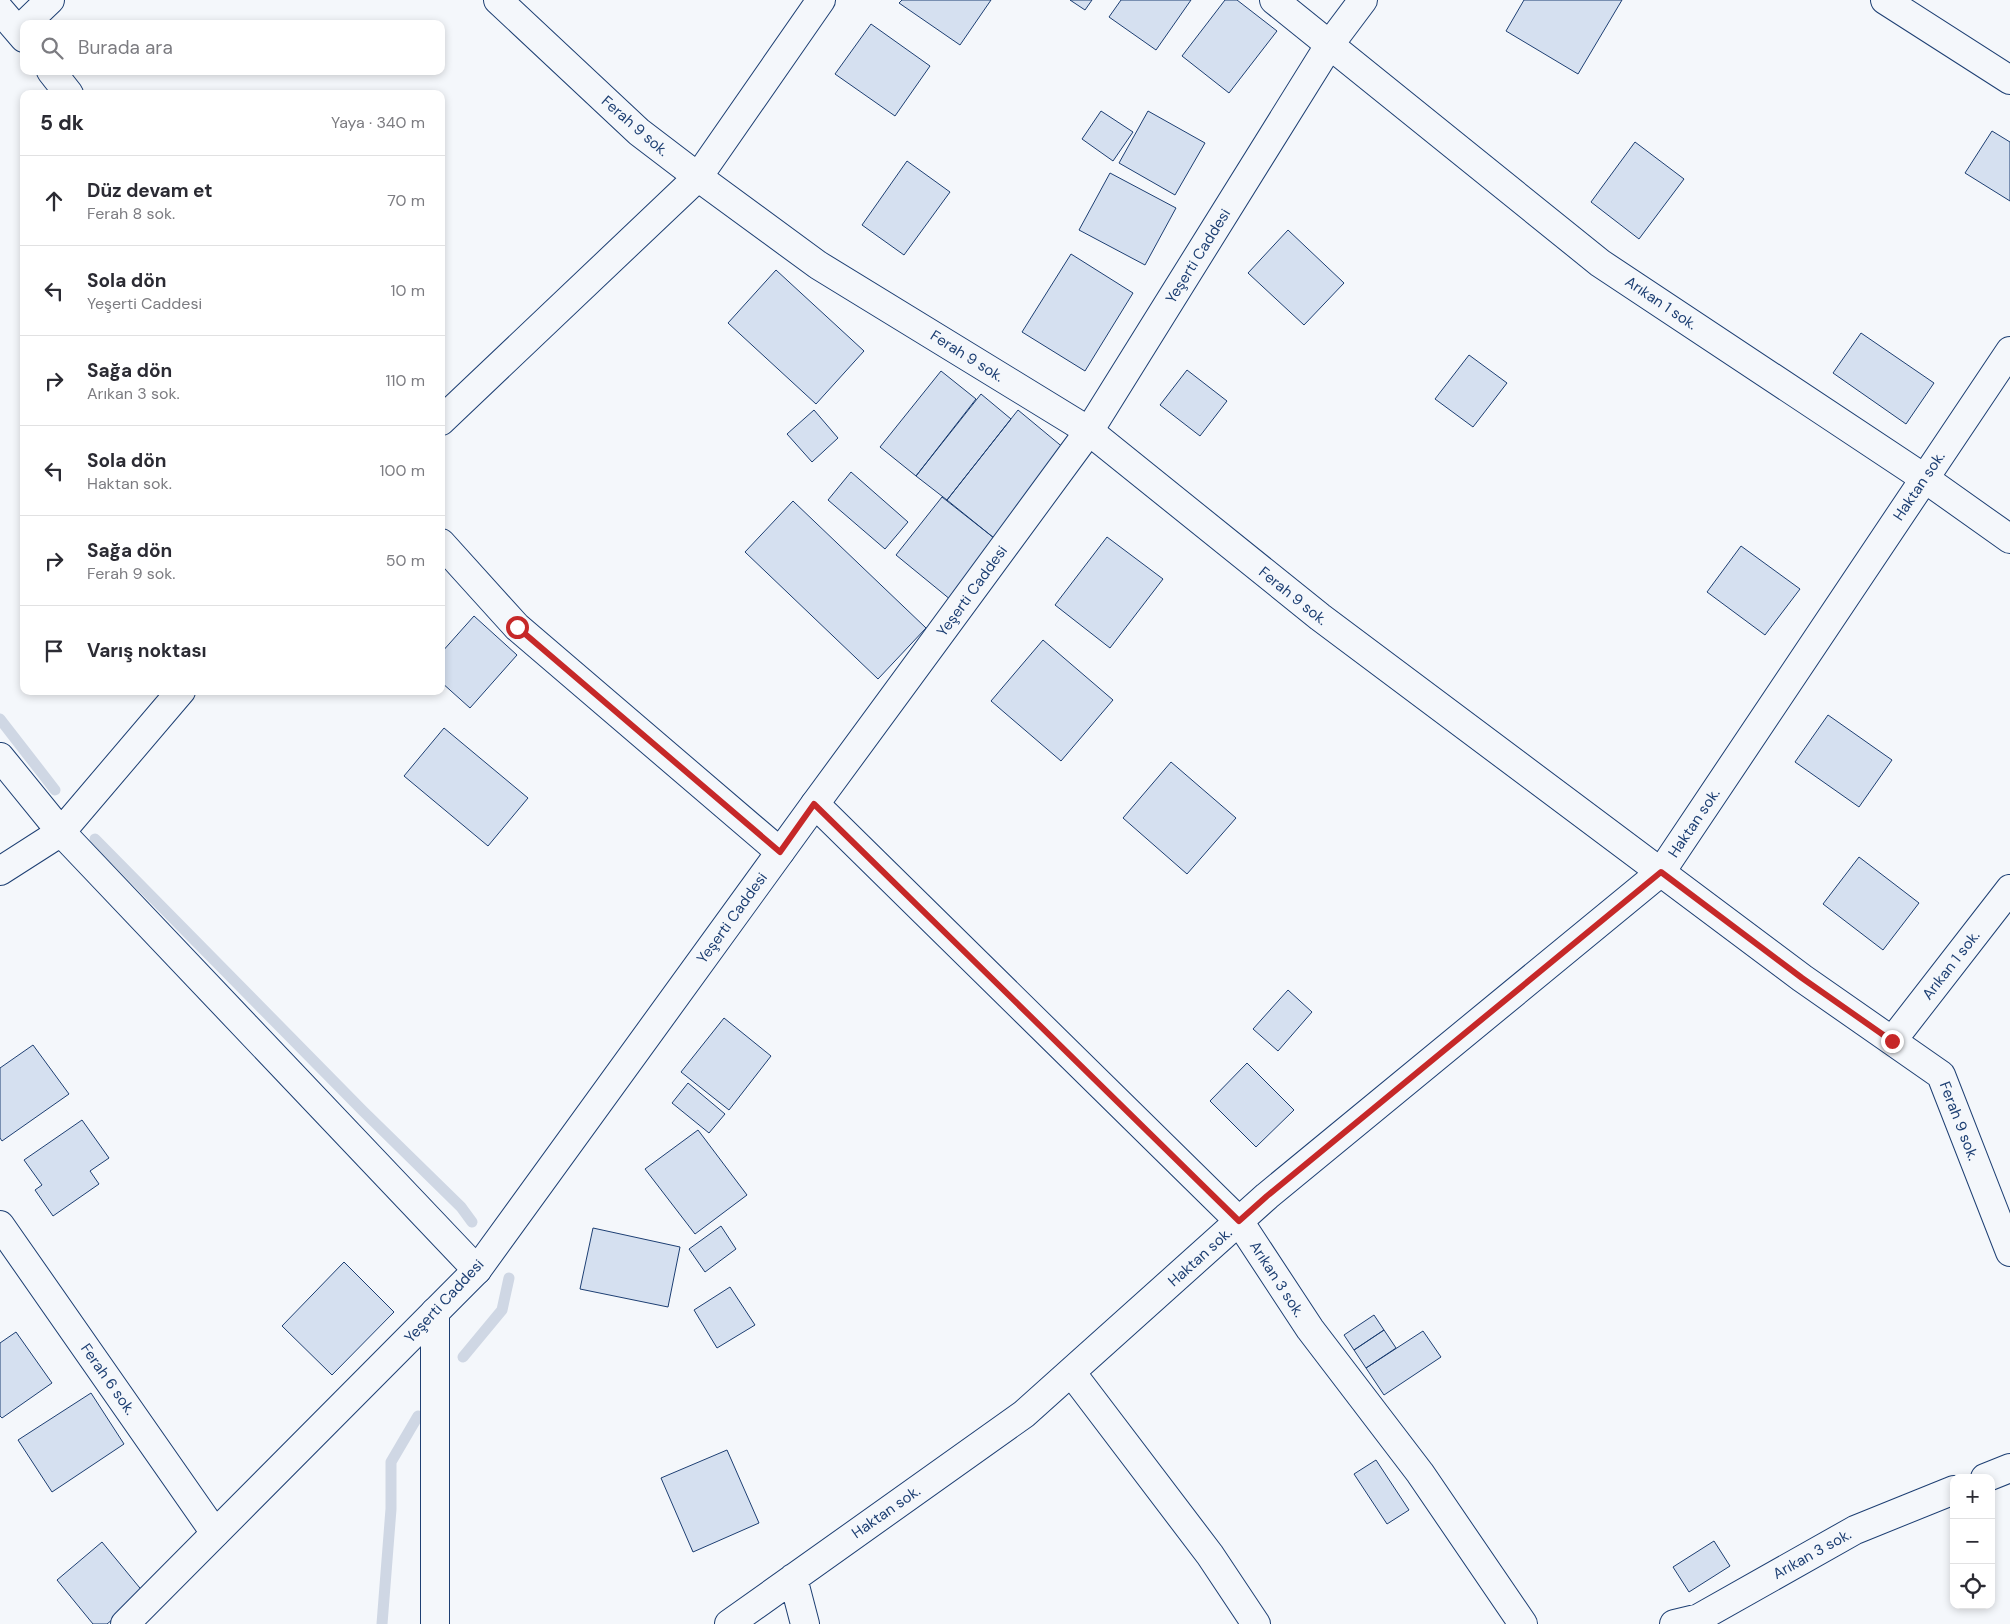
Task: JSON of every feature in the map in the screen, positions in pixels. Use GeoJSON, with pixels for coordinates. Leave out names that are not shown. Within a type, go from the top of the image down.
{"type":"FeatureCollection","features":[{"type":"Feature","properties":{"kind":"street"},"geometry":{"type":"LineString","coordinates":[[31,20],[50,0]]}},
{"type":"Feature","properties":{"kind":"street","name":"Ferah 9 sok."},"geometry":{"type":"LineString","coordinates":[[498,0],[639,132],[698,177],[818,265],[1089,431],[1320,617],[1802,978],[1941,1075],[2010,1252]]}},
{"type":"Feature","properties":{"kind":"street"},"geometry":{"type":"LineString","coordinates":[[445,418],[698,177],[821,0]]}},
{"type":"Feature","properties":{"kind":"street","name":"Arıkan 1 sok."},"geometry":{"type":"LineString","coordinates":[[1274,0],[1600,263],[1924,478],[2010,539]]}},
{"type":"Feature","properties":{"kind":"street","name":"Yeşerti Caddesi"},"geometry":{"type":"LineString","coordinates":[[125,1624],[477,1270],[814,804],[1089,431],[1330,44],[1363,0]]}},
{"type":"Feature","properties":{"kind":"street"},"geometry":{"type":"LineString","coordinates":[[1885,0],[2010,80]]}},
{"type":"Feature","properties":{"kind":"street"},"geometry":{"type":"LineString","coordinates":[[0,10],[18,33]]}},
{"type":"Feature","properties":{"kind":"street"},"geometry":{"type":"LineString","coordinates":[[54,75],[66,90]]}},
{"type":"Feature","properties":{"kind":"street","name":"Haktan sok."},"geometry":{"type":"LineString","coordinates":[[729,1624],[1024,1414],[1267,1196],[1661,872],[2010,351]]}},
{"type":"Feature","properties":{"kind":"street"},"geometry":{"type":"LineString","coordinates":[[445,547],[517,627],[780,852]]}},
{"type":"Feature","properties":{"kind":"street"},"geometry":{"type":"LineString","coordinates":[[0,871],[61,832],[178,695]]}},
{"type":"Feature","properties":{"kind":"street"},"geometry":{"type":"LineString","coordinates":[[0,757],[61,832],[477,1270]]}},
{"type":"Feature","properties":{"kind":"street","name":"Arıkan 3 sok."},"geometry":{"type":"LineString","coordinates":[[814,804],[1239,1221],[1310,1329],[1420,1473],[1523,1624]]}},
{"type":"Feature","properties":{"kind":"street","name":"Arıkan 1 sok."},"geometry":{"type":"LineString","coordinates":[[1892,1041],[2010,889]]}},
{"type":"Feature","properties":{"kind":"street","name":"Ferah 6 sok."},"geometry":{"type":"LineString","coordinates":[[0,1225],[215,1534]]}},
{"type":"Feature","properties":{"kind":"street"},"geometry":{"type":"LineString","coordinates":[[435,1312],[435,1624]]}},
{"type":"Feature","properties":{"kind":"street"},"geometry":{"type":"LineString","coordinates":[[1071,1372],[1210,1556],[1256,1624]]}},
{"type":"Feature","properties":{"kind":"street"},"geometry":{"type":"LineString","coordinates":[[1995,1474],[2010,1468]]}},
{"type":"Feature","properties":{"kind":"street","name":"Arıkan 3 sok."},"geometry":{"type":"LineString","coordinates":[[1674,1624],[1699,1618],[1855,1530],[1950,1492]]}},
{"type":"Feature","properties":{"kind":"street"},"geometry":{"type":"LineString","coordinates":[[793,1578],[805,1624]]}},
{"type":"Feature","properties":{"kind":"building"},"geometry":{"type":"Polygon","coordinates":[[[902,0],[991,0],[960,45],[899,3],[902,0]]]}},
{"type":"Feature","properties":{"kind":"building"},"geometry":{"type":"Polygon","coordinates":[[[1070,0],[1092,0],[1085,10],[1070,0]]]}},
{"type":"Feature","properties":{"kind":"building"},"geometry":{"type":"Polygon","coordinates":[[[1121,0],[1191,0],[1156,50],[1109,17],[1121,0]]]}},
{"type":"Feature","properties":{"kind":"building"},"geometry":{"type":"Polygon","coordinates":[[[1225,0],[1237,0],[1277,31],[1229,93],[1182,56],[1225,0]]]}},
{"type":"Feature","properties":{"kind":"building"},"geometry":{"type":"Polygon","coordinates":[[[1524,0],[1622,0],[1578,74],[1506,31],[1524,0]]]}},
{"type":"Feature","properties":{"kind":"building"},"geometry":{"type":"Polygon","coordinates":[[[871,24],[930,66],[895,116],[835,74],[871,24]]]}},
{"type":"Feature","properties":{"kind":"building"},"geometry":{"type":"Polygon","coordinates":[[[1101,111],[1133,132],[1113,161],[1082,139],[1101,111]]]}},
{"type":"Feature","properties":{"kind":"building"},"geometry":{"type":"Polygon","coordinates":[[[1148,111],[1205,143],[1175,195],[1119,163],[1148,111]]]}},
{"type":"Feature","properties":{"kind":"building"},"geometry":{"type":"Polygon","coordinates":[[[1992,131],[2010,142],[2010,201],[1965,173],[1992,131]]]}},
{"type":"Feature","properties":{"kind":"building"},"geometry":{"type":"Polygon","coordinates":[[[1635,142],[1684,179],[1639,239],[1591,202],[1635,142]]]}},
{"type":"Feature","properties":{"kind":"building"},"geometry":{"type":"Polygon","coordinates":[[[907,161],[950,192],[904,255],[862,225],[907,161]]]}},
{"type":"Feature","properties":{"kind":"building"},"geometry":{"type":"Polygon","coordinates":[[[1110,173],[1176,208],[1145,265],[1079,230],[1110,173]]]}},
{"type":"Feature","properties":{"kind":"building"},"geometry":{"type":"Polygon","coordinates":[[[1288,230],[1344,283],[1304,325],[1248,273],[1288,230]]]}},
{"type":"Feature","properties":{"kind":"building"},"geometry":{"type":"Polygon","coordinates":[[[1071,254],[1133,293],[1085,371],[1022,332],[1071,254]]]}},
{"type":"Feature","properties":{"kind":"building"},"geometry":{"type":"Polygon","coordinates":[[[776,270],[864,351],[816,404],[728,323],[776,270]]]}},
{"type":"Feature","properties":{"kind":"building"},"geometry":{"type":"Polygon","coordinates":[[[1861,333],[1934,383],[1906,424],[1833,373],[1861,333]]]}},
{"type":"Feature","properties":{"kind":"building"},"geometry":{"type":"Polygon","coordinates":[[[1469,355],[1507,383],[1473,427],[1435,399],[1469,355]]]}},
{"type":"Feature","properties":{"kind":"building"},"geometry":{"type":"Polygon","coordinates":[[[1187,370],[1227,401],[1200,436],[1160,405],[1187,370]]]}},
{"type":"Feature","properties":{"kind":"building"},"geometry":{"type":"Polygon","coordinates":[[[941,371],[976,399],[916,476],[880,447],[941,371]]]}},
{"type":"Feature","properties":{"kind":"building"},"geometry":{"type":"Polygon","coordinates":[[[981,394],[1011,419],[947,500],[916,476],[981,394]]]}},
{"type":"Feature","properties":{"kind":"building"},"geometry":{"type":"Polygon","coordinates":[[[814,410],[838,438],[812,462],[787,434],[814,410]]]}},
{"type":"Feature","properties":{"kind":"building"},"geometry":{"type":"Polygon","coordinates":[[[1018,410],[1065,449],[994,538],[947,500],[1018,410]]]}},
{"type":"Feature","properties":{"kind":"building"},"geometry":{"type":"Polygon","coordinates":[[[851,472],[908,522],[885,549],[828,500],[851,472]]]}},
{"type":"Feature","properties":{"kind":"building"},"geometry":{"type":"Polygon","coordinates":[[[942,497],[994,538],[951,600],[896,555],[942,497]]]}},
{"type":"Feature","properties":{"kind":"building"},"geometry":{"type":"Polygon","coordinates":[[[793,501],[926,628],[878,679],[745,552],[793,501]]]}},
{"type":"Feature","properties":{"kind":"building"},"geometry":{"type":"Polygon","coordinates":[[[1107,537],[1163,579],[1110,648],[1055,605],[1107,537]]]}},
{"type":"Feature","properties":{"kind":"building"},"geometry":{"type":"Polygon","coordinates":[[[1741,546],[1800,589],[1765,635],[1707,592],[1741,546]]]}},
{"type":"Feature","properties":{"kind":"building"},"geometry":{"type":"Polygon","coordinates":[[[474,616],[517,655],[470,708],[445,686],[445,649],[474,616]]]}},
{"type":"Feature","properties":{"kind":"building"},"geometry":{"type":"Polygon","coordinates":[[[1043,640],[1113,700],[1061,761],[991,701],[1043,640]]]}},
{"type":"Feature","properties":{"kind":"building"},"geometry":{"type":"Polygon","coordinates":[[[1828,715],[1892,760],[1859,807],[1795,762],[1828,715]]]}},
{"type":"Feature","properties":{"kind":"building"},"geometry":{"type":"Polygon","coordinates":[[[444,728],[528,798],[488,846],[404,776],[444,728]]]}},
{"type":"Feature","properties":{"kind":"building"},"geometry":{"type":"Polygon","coordinates":[[[1171,762],[1236,818],[1187,874],[1123,818],[1171,762]]]}},
{"type":"Feature","properties":{"kind":"building"},"geometry":{"type":"Polygon","coordinates":[[[1859,857],[1919,903],[1883,950],[1823,904],[1859,857]]]}},
{"type":"Feature","properties":{"kind":"building"},"geometry":{"type":"Polygon","coordinates":[[[1288,990],[1312,1012],[1278,1051],[1253,1029],[1288,990]]]}},
{"type":"Feature","properties":{"kind":"building"},"geometry":{"type":"Polygon","coordinates":[[[724,1018],[771,1056],[729,1110],[681,1072],[724,1018]]]}},
{"type":"Feature","properties":{"kind":"building"},"geometry":{"type":"Polygon","coordinates":[[[33,1045],[69,1094],[2,1141],[0,1138],[0,1068],[33,1045]]]}},
{"type":"Feature","properties":{"kind":"building"},"geometry":{"type":"Polygon","coordinates":[[[1247,1063],[1294,1110],[1256,1147],[1210,1101],[1247,1063]]]}},
{"type":"Feature","properties":{"kind":"building"},"geometry":{"type":"Polygon","coordinates":[[[688,1083],[725,1114],[709,1133],[672,1103],[688,1083]]]}},
{"type":"Feature","properties":{"kind":"building"},"geometry":{"type":"Polygon","coordinates":[[[82,1120],[109,1158],[90,1171],[99,1184],[53,1216],[35,1190],[42,1185],[24,1160],[82,1120]]]}},
{"type":"Feature","properties":{"kind":"building"},"geometry":{"type":"Polygon","coordinates":[[[698,1130],[747,1195],[695,1234],[645,1169],[698,1130]]]}},
{"type":"Feature","properties":{"kind":"building"},"geometry":{"type":"Polygon","coordinates":[[[721,1226],[736,1249],[705,1272],[689,1249],[721,1226]]]}},
{"type":"Feature","properties":{"kind":"building"},"geometry":{"type":"Polygon","coordinates":[[[593,1228],[680,1247],[668,1307],[580,1289],[593,1228]]]}},
{"type":"Feature","properties":{"kind":"building"},"geometry":{"type":"Polygon","coordinates":[[[344,1262],[394,1312],[332,1375],[282,1326],[344,1262]]]}},
{"type":"Feature","properties":{"kind":"building"},"geometry":{"type":"Polygon","coordinates":[[[730,1287],[755,1325],[717,1348],[694,1310],[730,1287]]]}},
{"type":"Feature","properties":{"kind":"building"},"geometry":{"type":"Polygon","coordinates":[[[1374,1315],[1384,1330],[1354,1350],[1344,1335],[1374,1315]]]}},
{"type":"Feature","properties":{"kind":"building"},"geometry":{"type":"Polygon","coordinates":[[[1384,1330],[1396,1348],[1366,1368],[1354,1350],[1384,1330]]]}},
{"type":"Feature","properties":{"kind":"building"},"geometry":{"type":"Polygon","coordinates":[[[1423,1331],[1441,1357],[1384,1395],[1366,1368],[1423,1331]]]}},
{"type":"Feature","properties":{"kind":"building"},"geometry":{"type":"Polygon","coordinates":[[[16,1332],[52,1383],[2,1418],[0,1416],[0,1343],[16,1332]]]}},
{"type":"Feature","properties":{"kind":"building"},"geometry":{"type":"Polygon","coordinates":[[[91,1393],[124,1444],[52,1492],[18,1440],[91,1393]]]}},
{"type":"Feature","properties":{"kind":"building"},"geometry":{"type":"Polygon","coordinates":[[[727,1450],[759,1523],[693,1552],[661,1478],[727,1450]]]}},
{"type":"Feature","properties":{"kind":"building"},"geometry":{"type":"Polygon","coordinates":[[[1376,1460],[1409,1510],[1387,1524],[1354,1474],[1376,1460]]]}},
{"type":"Feature","properties":{"kind":"building"},"geometry":{"type":"Polygon","coordinates":[[[1714,1541],[1730,1566],[1689,1592],[1673,1567],[1714,1541]]]}},
{"type":"Feature","properties":{"kind":"building"},"geometry":{"type":"Polygon","coordinates":[[[102,1542],[144,1593],[107,1624],[93,1624],[57,1580],[102,1542]]]}},
{"type":"Feature","properties":{"kind":"waterway"},"geometry":{"type":"LineString","coordinates":[[0,719],[55,790]]}},
{"type":"Feature","properties":{"kind":"waterway"},"geometry":{"type":"LineString","coordinates":[[95,839],[363,1111],[461,1207],[472,1222]]}},
{"type":"Feature","properties":{"kind":"waterway"},"geometry":{"type":"LineString","coordinates":[[463,1357],[502,1310],[509,1278]]}},
{"type":"Feature","properties":{"kind":"waterway"},"geometry":{"type":"LineString","coordinates":[[382,1624],[391,1509],[391,1462],[418,1416]]}},
{"type":"Feature","properties":{"kind":"route"},"geometry":{"type":"LineString","coordinates":[[517,627],[780,852],[814,804],[1239,1221],[1661,872],[1802,978],[1892,1041]]}}]}
